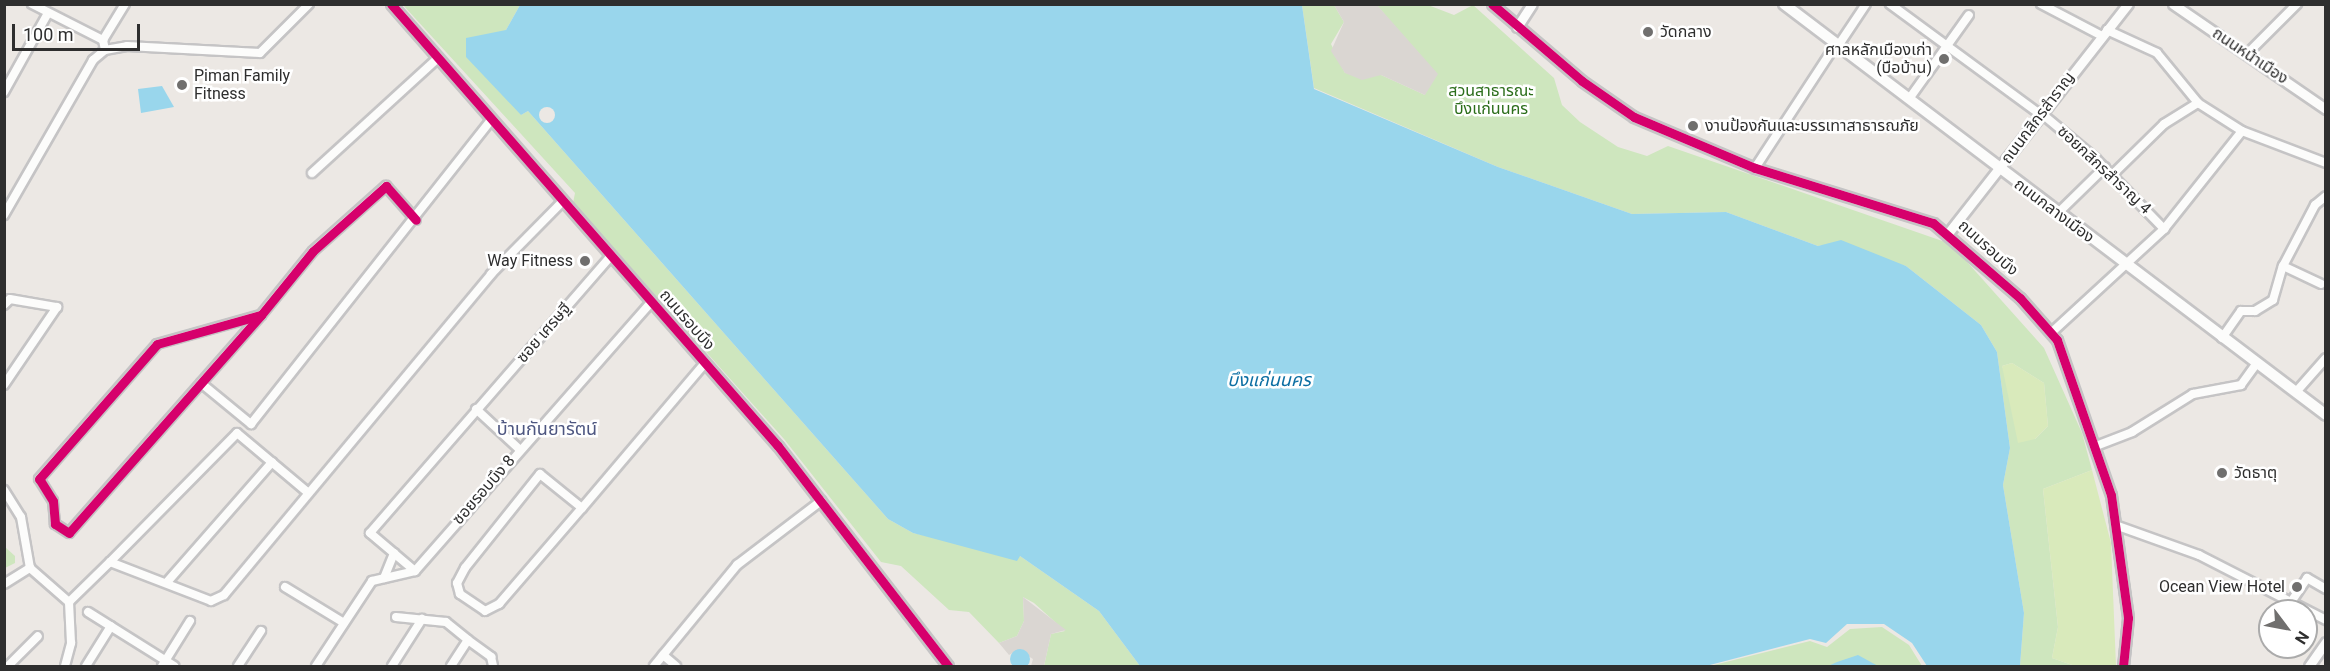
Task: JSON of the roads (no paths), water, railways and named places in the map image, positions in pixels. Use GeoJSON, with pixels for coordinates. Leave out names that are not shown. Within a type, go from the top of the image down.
{"type":"FeatureCollection","features":[{"type":"Feature","properties":{"kind":"main road","name":"ถนนกลางเมือง"},"geometry":{"type":"LineString","coordinates":[[1784,4],[1999,170],[2325,415]]}},
{"type":"Feature","properties":{"kind":"street"},"geometry":{"type":"LineString","coordinates":[[32,4],[103,40]]}},
{"type":"Feature","properties":{"kind":"street"},"geometry":{"type":"LineString","coordinates":[[105,50],[103,40],[125,4]]}},
{"type":"Feature","properties":{"kind":"street"},"geometry":{"type":"LineString","coordinates":[[4,215],[93,60],[105,50],[128,46],[260,53],[309,4]]}},
{"type":"Feature","properties":{"kind":"street","name":"ถนนรอบบึง"},"geometry":{"type":"LineString","coordinates":[[391,4],[705,363],[821,501],[948,666]]}},
{"type":"Feature","properties":{"kind":"street","name":"ถนนรอบบึง"},"geometry":{"type":"LineString","coordinates":[[1492,4],[1517,27],[1634,117],[1755,168],[1908,211],[1949,232],[2051,333],[2074,378],[2118,525],[2128,618],[2123,666]]}},
{"type":"Feature","properties":{"kind":"street"},"geometry":{"type":"LineString","coordinates":[[1517,27],[1532,4]]}},
{"type":"Feature","properties":{"kind":"street"},"geometry":{"type":"LineString","coordinates":[[1755,168],[1866,4]]}},
{"type":"Feature","properties":{"kind":"street","name":"ซอยกสิกรสำราญ 4"},"geometry":{"type":"LineString","coordinates":[[1890,4],[1944,49],[2004,84],[2041,113],[2105,167],[2164,229]]}},
{"type":"Feature","properties":{"kind":"street"},"geometry":{"type":"LineString","coordinates":[[2041,4],[2105,33],[2157,53],[2198,103],[2242,131],[2325,163]]}},
{"type":"Feature","properties":{"kind":"street","name":"ถนนกสิกรสำราญ"},"geometry":{"type":"LineString","coordinates":[[1949,232],[2128,4]]}},
{"type":"Feature","properties":{"kind":"street"},"geometry":{"type":"LineString","coordinates":[[2248,52],[2297,4]]}},
{"type":"Feature","properties":{"kind":"street","name":"ถนนหน้าเมือง"},"geometry":{"type":"LineString","coordinates":[[2178,6],[2248,52],[2325,109]]}},
{"type":"Feature","properties":{"kind":"street"},"geometry":{"type":"LineString","coordinates":[[4,92],[44,9]]}},
{"type":"Feature","properties":{"kind":"street"},"geometry":{"type":"LineString","coordinates":[[1909,99],[1970,15]]}},
{"type":"Feature","properties":{"kind":"street"},"geometry":{"type":"LineString","coordinates":[[312,173],[438,58]]}},
{"type":"Feature","properties":{"kind":"street"},"geometry":{"type":"LineString","coordinates":[[2112,175],[2164,124],[2198,103]]}},
{"type":"Feature","properties":{"kind":"street"},"geometry":{"type":"LineString","coordinates":[[201,383],[251,424],[416,220],[491,120]]}},
{"type":"Feature","properties":{"kind":"street"},"geometry":{"type":"LineString","coordinates":[[2051,333],[2164,229],[2242,131]]}},
{"type":"Feature","properties":{"kind":"street"},"geometry":{"type":"LineString","coordinates":[[2057,214],[2105,167]]}},
{"type":"Feature","properties":{"kind":"street"},"geometry":{"type":"LineString","coordinates":[[261,315],[157,344],[39,479],[53,501],[55,524],[69,533],[261,315],[313,251],[386,186],[416,220]]}},
{"type":"Feature","properties":{"kind":"street"},"geometry":{"type":"LineString","coordinates":[[2222,338],[2241,311],[2255,310],[2273,300],[2283,266],[2315,205],[2325,196]]}},
{"type":"Feature","properties":{"kind":"street"},"geometry":{"type":"LineString","coordinates":[[111,562],[168,581],[210,601],[224,595],[306,491],[490,274],[562,202]]}},
{"type":"Feature","properties":{"kind":"street","name":"ซอย เศรษฐี"},"geometry":{"type":"LineString","coordinates":[[394,553],[370,533],[611,256]]}},
{"type":"Feature","properties":{"kind":"street"},"geometry":{"type":"LineString","coordinates":[[2283,266],[2324,285]]}},
{"type":"Feature","properties":{"kind":"street"},"geometry":{"type":"LineString","coordinates":[[4,305],[10,299],[57,307],[4,385]]}},
{"type":"Feature","properties":{"kind":"street","name":"ซอยรอบบึง 8"},"geometry":{"type":"LineString","coordinates":[[415,571],[519,448],[651,302]]}},
{"type":"Feature","properties":{"kind":"street"},"geometry":{"type":"LineString","coordinates":[[2296,392],[2325,358]]}},
{"type":"Feature","properties":{"kind":"street"},"geometry":{"type":"LineString","coordinates":[[582,508],[540,474],[465,568],[457,583],[460,594],[484,611],[495,607],[582,508],[705,363]]}},
{"type":"Feature","properties":{"kind":"street"},"geometry":{"type":"LineString","coordinates":[[2096,446],[2132,432],[2193,394],[2241,385],[2256,364]]}},
{"type":"Feature","properties":{"kind":"street"},"geometry":{"type":"LineString","coordinates":[[476,409],[519,448]]}},
{"type":"Feature","properties":{"kind":"street"},"geometry":{"type":"LineString","coordinates":[[69,602],[237,433],[306,491]]}},
{"type":"Feature","properties":{"kind":"street"},"geometry":{"type":"LineString","coordinates":[[168,581],[272,462]]}},
{"type":"Feature","properties":{"kind":"street"},"geometry":{"type":"LineString","coordinates":[[4,490],[21,517],[30,568],[69,602],[71,643],[65,666]]}},
{"type":"Feature","properties":{"kind":"street"},"geometry":{"type":"LineString","coordinates":[[654,666],[737,565],[821,501]]}},
{"type":"Feature","properties":{"kind":"street"},"geometry":{"type":"LineString","coordinates":[[2118,525],[2199,555],[2286,599]]}},
{"type":"Feature","properties":{"kind":"street"},"geometry":{"type":"LineString","coordinates":[[384,578],[394,553],[415,571]]}},
{"type":"Feature","properties":{"kind":"street"},"geometry":{"type":"LineString","coordinates":[[4,584],[30,568]]}},
{"type":"Feature","properties":{"kind":"street"},"geometry":{"type":"LineString","coordinates":[[316,666],[372,582],[415,571]]}},
{"type":"Feature","properties":{"kind":"street"},"geometry":{"type":"LineString","coordinates":[[2294,599],[2307,578],[2325,589]]}},
{"type":"Feature","properties":{"kind":"street"},"geometry":{"type":"LineString","coordinates":[[285,587],[344,623]]}},
{"type":"Feature","properties":{"kind":"street"},"geometry":{"type":"LineString","coordinates":[[88,612],[164,664],[174,666]]}},
{"type":"Feature","properties":{"kind":"street"},"geometry":{"type":"LineString","coordinates":[[396,617],[446,622],[491,657],[493,666]]}},
{"type":"Feature","properties":{"kind":"street"},"geometry":{"type":"LineString","coordinates":[[392,666],[422,619]]}},
{"type":"Feature","properties":{"kind":"street"},"geometry":{"type":"LineString","coordinates":[[164,664],[190,621]]}},
{"type":"Feature","properties":{"kind":"street"},"geometry":{"type":"LineString","coordinates":[[86,666],[111,626]]}},
{"type":"Feature","properties":{"kind":"street"},"geometry":{"type":"LineString","coordinates":[[238,666],[261,631]]}},
{"type":"Feature","properties":{"kind":"street"},"geometry":{"type":"LineString","coordinates":[[8,666],[38,636]]}},
{"type":"Feature","properties":{"kind":"street"},"geometry":{"type":"LineString","coordinates":[[451,666],[468,640]]}},
{"type":"Feature","properties":{"kind":"street"},"geometry":{"type":"LineString","coordinates":[[2309,666],[2325,642]]}},
{"type":"Feature","properties":{"kind":"street"},"geometry":{"type":"LineString","coordinates":[[663,655],[676,666]]}},
{"type":"Feature","properties":{"kind":"water","name":"บึงแก่นนคร"},"geometry":{"type":"Polygon","coordinates":[[[520,5],[1302,5],[1314,89],[1498,167],[1632,214],[1726,212],[1818,246],[1841,240],[1906,266],[1981,325],[1997,352],[2010,448],[2003,485],[2024,613],[2020,666],[1927,666],[1912,643],[1884,624],[1847,624],[1826,643],[1810,639],[1706,666],[1140,666],[1099,611],[1020,556],[1017,561],[913,533],[888,519],[528,111],[521,115],[466,57],[466,38],[506,30],[520,5]]]}},
{"type":"Feature","properties":{"kind":"water"},"geometry":{"type":"Polygon","coordinates":[[[162,86],[174,107],[141,113],[138,89],[162,86]]]}},
{"type":"Feature","properties":{"kind":"water"},"geometry":{"type":"Polygon","coordinates":[[[1016,649],[1024,649],[1030,655],[1030,663],[1024,669],[1016,669],[1010,663],[1010,655],[1016,649]]]}},
{"type":"Feature","properties":{"kind":"water"},"geometry":{"type":"Polygon","coordinates":[[[1858,655],[1878,666],[1828,666],[1837,662],[1858,655]]]}},
{"type":"Feature","properties":{"kind":"place","name":"วัดกลาง"},"geometry":{"type":"Point","coordinates":[1648,32]}},
{"type":"Feature","properties":{"kind":"place","name":"ศาลหลักเมืองเก่า (บือบ้าน)"},"geometry":{"type":"Point","coordinates":[1944,59]}},
{"type":"Feature","properties":{"kind":"place","name":"Piman Family Fitness"},"geometry":{"type":"Point","coordinates":[182,85]}},
{"type":"Feature","properties":{"kind":"place","name":"งานป้องกันและบรรเทาสาธารณภัย"},"geometry":{"type":"Point","coordinates":[1693,126]}},
{"type":"Feature","properties":{"kind":"place","name":"Way Fitness"},"geometry":{"type":"Point","coordinates":[585,261]}},
{"type":"Feature","properties":{"kind":"place","name":"วัดธาตุ"},"geometry":{"type":"Point","coordinates":[2222,473]}},
{"type":"Feature","properties":{"kind":"place","name":"Ocean View Hotel"},"geometry":{"type":"Point","coordinates":[2297,587]}},
{"type":"Feature","properties":{"kind":"district","name":"บ้านกันยารัตน์"},"geometry":{"type":"Point","coordinates":[547,429]}},
{"type":"Feature","properties":{"kind":"park label","name":"สวนสาธารณะ บึงแก่นนคร"},"geometry":{"type":"Point","coordinates":[1491,100]}}]}
